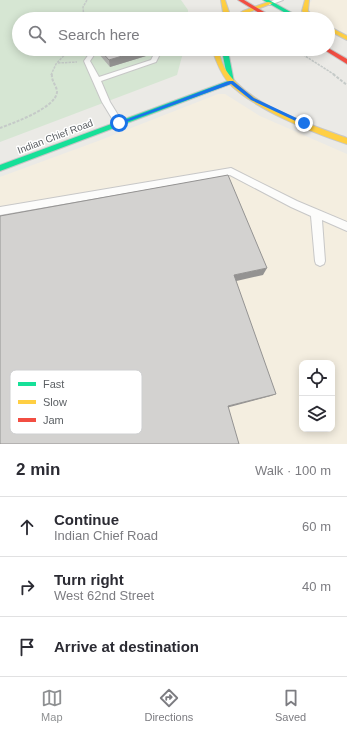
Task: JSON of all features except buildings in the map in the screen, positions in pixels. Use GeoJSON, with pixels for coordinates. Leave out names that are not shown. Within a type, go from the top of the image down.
{"type":"FeatureCollection","features":[{"type":"Feature","properties":{"kind":"street"},"geometry":{"type":"LineString","coordinates":[[223,0],[226,12]]}},
{"type":"Feature","properties":{"kind":"street"},"geometry":{"type":"LineString","coordinates":[[240,0],[260,12]]}},
{"type":"Feature","properties":{"kind":"street"},"geometry":{"type":"LineString","coordinates":[[305,12],[304,8],[306,0]]}},
{"type":"Feature","properties":{"kind":"street"},"geometry":{"type":"LineString","coordinates":[[248,12],[267,2],[286,12]]}},
{"type":"Feature","properties":{"kind":"street"},"geometry":{"type":"LineString","coordinates":[[335,32],[347,38]]}},
{"type":"Feature","properties":{"kind":"street"},"geometry":{"type":"LineString","coordinates":[[335,38],[347,45]]}},
{"type":"Feature","properties":{"kind":"street"},"geometry":{"type":"LineString","coordinates":[[335,55],[347,62]]}},
{"type":"Feature","properties":{"kind":"street"},"geometry":{"type":"LineString","coordinates":[[217,56],[217,61],[231,82],[252,99],[347,141]]}},
{"type":"Feature","properties":{"kind":"street"},"geometry":{"type":"LineString","coordinates":[[226,56],[231,82]]}},
{"type":"Feature","properties":{"kind":"street","name":"Indian Chief Road"},"geometry":{"type":"LineString","coordinates":[[0,168],[231,82]]}},
{"type":"Feature","properties":{"kind":"lane"},"geometry":{"type":"LineString","coordinates":[[267,2],[280,0]]}},
{"type":"Feature","properties":{"kind":"lane"},"geometry":{"type":"LineString","coordinates":[[90,56],[87,61],[106,102],[119,123]]}},
{"type":"Feature","properties":{"kind":"lane"},"geometry":{"type":"LineString","coordinates":[[97,80],[154,61],[156,56]]}},
{"type":"Feature","properties":{"kind":"lane"},"geometry":{"type":"LineString","coordinates":[[0,211],[231,171],[347,227]]}},
{"type":"Feature","properties":{"kind":"lane"},"geometry":{"type":"LineString","coordinates":[[316,213],[320,261]]}},
{"type":"Feature","properties":{"kind":"path"},"geometry":{"type":"LineString","coordinates":[[83,12],[83,8],[87,0]]}},
{"type":"Feature","properties":{"kind":"path"},"geometry":{"type":"LineString","coordinates":[[0,128],[50,104],[56,95],[56,88],[52,82],[51,75],[53,68],[64,56]]}},
{"type":"Feature","properties":{"kind":"path"},"geometry":{"type":"LineString","coordinates":[[306,56],[327,69],[347,84]]}},
{"type":"Feature","properties":{"kind":"path"},"geometry":{"type":"LineString","coordinates":[[57,63],[87,61]]}},
{"type":"Feature","properties":{"kind":"shaded area"},"geometry":{"type":"Polygon","coordinates":[[[312,0],[347,0],[347,35],[335,29],[335,12],[311,12],[307,7],[312,0]]]}},
{"type":"Feature","properties":{"kind":"shaded area"},"geometry":{"type":"Polygon","coordinates":[[[218,94],[225,94],[260,116],[347,154],[347,444],[0,444],[0,177],[98,141],[218,94]]]}},
{"type":"Feature","properties":{"kind":"green space"},"geometry":{"type":"Polygon","coordinates":[[[0,0],[181,0],[188,12],[12,12],[12,56],[182,56],[177,75],[0,142],[0,0]]]}},
{"type":"Feature","properties":{"kind":"traffic: fast"},"geometry":{"type":"LineString","coordinates":[[265,0],[287,12]]}},
{"type":"Feature","properties":{"kind":"traffic: fast"},"geometry":{"type":"LineString","coordinates":[[226,56],[231,82]]}},
{"type":"Feature","properties":{"kind":"traffic: fast"},"geometry":{"type":"LineString","coordinates":[[0,168],[231,82]]}},
{"type":"Feature","properties":{"kind":"traffic: slow"},"geometry":{"type":"LineString","coordinates":[[223,0],[226,12]]}},
{"type":"Feature","properties":{"kind":"traffic: slow"},"geometry":{"type":"LineString","coordinates":[[306,12],[307,0]]}},
{"type":"Feature","properties":{"kind":"traffic: slow"},"geometry":{"type":"LineString","coordinates":[[245,12],[270,3]]}},
{"type":"Feature","properties":{"kind":"traffic: slow"},"geometry":{"type":"LineString","coordinates":[[335,32],[347,38]]}},
{"type":"Feature","properties":{"kind":"traffic: slow"},"geometry":{"type":"LineString","coordinates":[[217,56],[221,67],[230,80],[243,92],[259,103],[295,121],[347,141]]}},
{"type":"Feature","properties":{"kind":"traffic: jam"},"geometry":{"type":"LineString","coordinates":[[240,0],[261,12]]}},
{"type":"Feature","properties":{"kind":"traffic: jam"},"geometry":{"type":"LineString","coordinates":[[335,55],[347,62]]}},
{"type":"Feature","properties":{"kind":"route"},"geometry":{"type":"LineString","coordinates":[[119,123],[231,82],[252,99],[304,123]]}}]}
